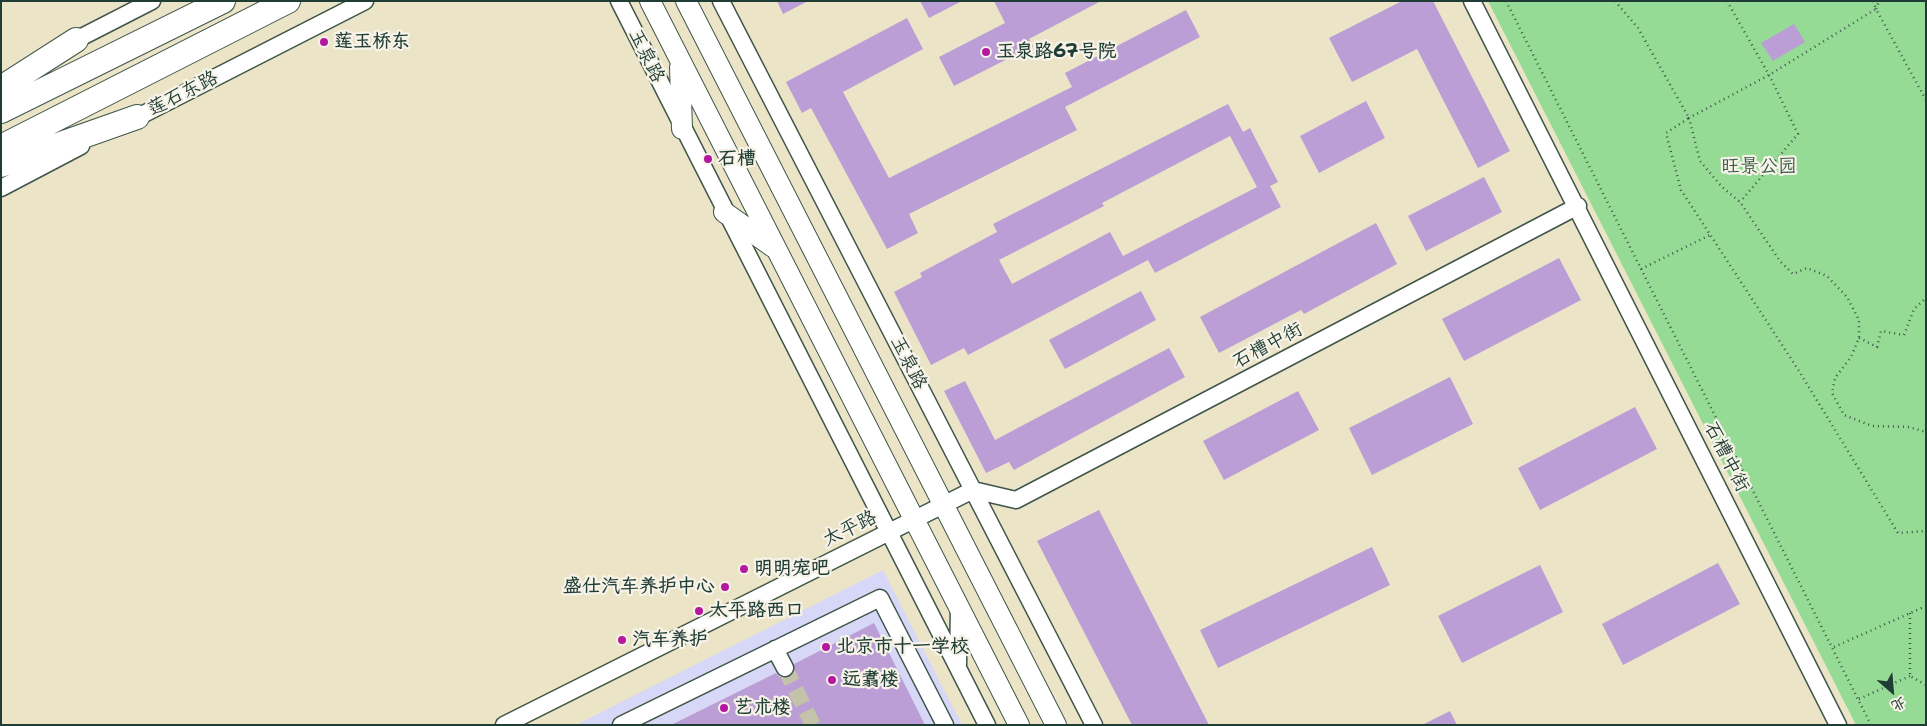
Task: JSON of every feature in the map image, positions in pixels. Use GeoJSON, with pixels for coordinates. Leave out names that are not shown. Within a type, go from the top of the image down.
{"type":"FeatureCollection","features":[{"type":"Feature","properties":{"kind":"highway"},"geometry":{"type":"LineString","coordinates":[[1,111],[223,1]]}},
{"type":"Feature","properties":{"kind":"highway","name":"莲石东路"},"geometry":{"type":"LineString","coordinates":[[1,147],[288,1]]}},
{"type":"Feature","properties":{"kind":"highway"},"geometry":{"type":"LineString","coordinates":[[1,88],[76,40]]}},
{"type":"Feature","properties":{"kind":"highway"},"geometry":{"type":"LineString","coordinates":[[1,165],[137,117]]}},
{"type":"Feature","properties":{"kind":"main road","name":"玉泉路"},"geometry":{"type":"LineString","coordinates":[[650,1],[1019,725]]}},
{"type":"Feature","properties":{"kind":"main road","name":"玉泉路"},"geometry":{"type":"LineString","coordinates":[[686,1],[1056,725]]}},
{"type":"Feature","properties":{"kind":"main road"},"geometry":{"type":"LineString","coordinates":[[680,60],[682,129]]}},
{"type":"Feature","properties":{"kind":"main road"},"geometry":{"type":"LineString","coordinates":[[724,212],[777,250]]}},
{"type":"Feature","properties":{"kind":"street"},"geometry":{"type":"LineString","coordinates":[[1,78],[152,1]]}},
{"type":"Feature","properties":{"kind":"street","name":"莲石东路"},"geometry":{"type":"LineString","coordinates":[[1,188],[365,1]]}},
{"type":"Feature","properties":{"kind":"street","name":"玉泉路"},"geometry":{"type":"LineString","coordinates":[[619,1],[724,212],[890,532],[987,725]]}},
{"type":"Feature","properties":{"kind":"street","name":"玉泉路"},"geometry":{"type":"LineString","coordinates":[[721,1],[1094,725]]}},
{"type":"Feature","properties":{"kind":"street","name":"石槽中街"},"geometry":{"type":"LineString","coordinates":[[1472,1],[1578,206],[1838,725]]}},
{"type":"Feature","properties":{"kind":"street","name":"石槽中街"},"geometry":{"type":"LineString","coordinates":[[973,490],[1016,500],[1578,206]]}},
{"type":"Feature","properties":{"kind":"street","name":"太平路"},"geometry":{"type":"LineString","coordinates":[[504,725],[973,490]]}},
{"type":"Feature","properties":{"kind":"street"},"geometry":{"type":"LineString","coordinates":[[622,725],[880,598],[945,725]]}},
{"type":"Feature","properties":{"kind":"street"},"geometry":{"type":"LineString","coordinates":[[958,667],[959,607]]}},
{"type":"Feature","properties":{"kind":"street"},"geometry":{"type":"LineString","coordinates":[[775,649],[785,668]]}},
{"type":"Feature","properties":{"kind":"path"},"geometry":{"type":"LineString","coordinates":[[1506,1],[1833,648],[1870,725]]}},
{"type":"Feature","properties":{"kind":"path"},"geometry":{"type":"LineString","coordinates":[[1615,1],[1638,28],[1689,118],[1700,161],[1722,187],[1740,202],[1780,262],[1793,274],[1807,268],[1827,276],[1846,297],[1859,320],[1859,338],[1851,357],[1835,378],[1832,393],[1844,415],[1872,426],[1909,427],[1926,432]]}},
{"type":"Feature","properties":{"kind":"path"},"geometry":{"type":"LineString","coordinates":[[1727,1],[1798,134],[1740,202]]}},
{"type":"Feature","properties":{"kind":"path"},"geometry":{"type":"LineString","coordinates":[[1872,1],[1926,100]]}},
{"type":"Feature","properties":{"kind":"path"},"geometry":{"type":"LineString","coordinates":[[1879,1],[1876,8],[1768,75],[1689,118],[1666,133],[1681,190],[1799,371],[1898,533],[1926,531]]}},
{"type":"Feature","properties":{"kind":"path"},"geometry":{"type":"LineString","coordinates":[[1641,269],[1710,236]]}},
{"type":"Feature","properties":{"kind":"path"},"geometry":{"type":"LineString","coordinates":[[1859,338],[1877,347],[1881,331],[1904,336],[1914,309],[1926,298]]}},
{"type":"Feature","properties":{"kind":"path"},"geometry":{"type":"LineString","coordinates":[[1833,648],[1926,606]]}},
{"type":"Feature","properties":{"kind":"path"},"geometry":{"type":"LineString","coordinates":[[1910,613],[1910,676]]}},
{"type":"Feature","properties":{"kind":"path"},"geometry":{"type":"LineString","coordinates":[[1858,700],[1910,676]]}},
{"type":"Feature","properties":{"kind":"path"},"geometry":{"type":"LineString","coordinates":[[1910,676],[1926,684]]}},
{"type":"Feature","properties":{"kind":"shaded area","name":"北京市十一学校"},"geometry":{"type":"Polygon","coordinates":[[[883,570],[962,725],[576,725],[883,570]]]}},
{"type":"Feature","properties":{"kind":"green space","name":"旺景公园"},"geometry":{"type":"Polygon","coordinates":[[[1488,1],[1926,1],[1926,725],[1856,725],[1488,1]]]}},
{"type":"Feature","properties":{"kind":"building"},"geometry":{"type":"Polygon","coordinates":[[[777,1],[808,1],[783,14],[777,1]]]}},
{"type":"Feature","properties":{"kind":"building"},"geometry":{"type":"Polygon","coordinates":[[[920,1],[962,1],[929,18],[920,1]]]}},
{"type":"Feature","properties":{"kind":"building"},"geometry":{"type":"Polygon","coordinates":[[[994,1],[1101,1],[1029,39],[1033,46],[954,86],[939,57],[1005,23],[994,1]]]}},
{"type":"Feature","properties":{"kind":"building"},"geometry":{"type":"Polygon","coordinates":[[[1402,1],[1433,1],[1510,151],[1478,168],[1417,49],[1352,82],[1329,38],[1402,1]]]}},
{"type":"Feature","properties":{"kind":"building"},"geometry":{"type":"Polygon","coordinates":[[[1186,10],[1200,37],[1065,107],[1077,130],[909,214],[918,233],[887,249],[811,108],[802,113],[786,82],[907,18],[923,49],[843,92],[889,178],[1072,87],[1065,73],[1186,10]]]}},
{"type":"Feature","properties":{"kind":"building"},"geometry":{"type":"Polygon","coordinates":[[[1794,24],[1805,42],[1773,61],[1761,43],[1794,24]]]}},
{"type":"Feature","properties":{"kind":"building"},"geometry":{"type":"Polygon","coordinates":[[[1366,101],[1385,138],[1319,173],[1300,136],[1366,101]]]}},
{"type":"Feature","properties":{"kind":"building"},"geometry":{"type":"Polygon","coordinates":[[[1228,104],[1243,132],[1250,128],[1278,182],[1270,186],[1281,207],[1155,273],[1148,260],[968,355],[964,348],[931,365],[894,292],[922,277],[920,273],[997,232],[993,224],[1228,104]],[[1230,136],[1102,203],[1104,206],[999,260],[1012,284],[1110,232],[1123,256],[1257,187],[1230,136]]]}},
{"type":"Feature","properties":{"kind":"building"},"geometry":{"type":"Polygon","coordinates":[[[1484,177],[1502,212],[1426,251],[1408,216],[1484,177]]]}},
{"type":"Feature","properties":{"kind":"building"},"geometry":{"type":"Polygon","coordinates":[[[1376,223],[1397,264],[1304,314],[1301,310],[1219,353],[1200,317],[1376,223]]]}},
{"type":"Feature","properties":{"kind":"building"},"geometry":{"type":"Polygon","coordinates":[[[1559,258],[1581,300],[1464,361],[1442,319],[1559,258]]]}},
{"type":"Feature","properties":{"kind":"building"},"geometry":{"type":"Polygon","coordinates":[[[1141,291],[1156,320],[1065,369],[1049,340],[1141,291]]]}},
{"type":"Feature","properties":{"kind":"building"},"geometry":{"type":"Polygon","coordinates":[[[1169,348],[1185,377],[1014,470],[1009,462],[986,473],[944,391],[965,381],[995,440],[1169,348]]]}},
{"type":"Feature","properties":{"kind":"building"},"geometry":{"type":"Polygon","coordinates":[[[1450,377],[1473,424],[1372,475],[1349,428],[1450,377]]]}},
{"type":"Feature","properties":{"kind":"building"},"geometry":{"type":"Polygon","coordinates":[[[1298,391],[1319,430],[1224,480],[1203,441],[1298,391]]]}},
{"type":"Feature","properties":{"kind":"building"},"geometry":{"type":"Polygon","coordinates":[[[1635,407],[1657,449],[1540,510],[1518,468],[1635,407]]]}},
{"type":"Feature","properties":{"kind":"building"},"geometry":{"type":"Polygon","coordinates":[[[1099,510],[1209,725],[1132,725],[1037,541],[1099,510]]]}},
{"type":"Feature","properties":{"kind":"building"},"geometry":{"type":"Polygon","coordinates":[[[1372,547],[1390,585],[1218,668],[1200,630],[1372,547]]]}},
{"type":"Feature","properties":{"kind":"building"},"geometry":{"type":"Polygon","coordinates":[[[1718,563],[1740,604],[1623,665],[1602,624],[1718,563]]]}},
{"type":"Feature","properties":{"kind":"building"},"geometry":{"type":"Polygon","coordinates":[[[1540,565],[1563,612],[1462,663],[1438,616],[1540,565]]]}},
{"type":"Feature","properties":{"kind":"building","name":"远翥楼"},"geometry":{"type":"Polygon","coordinates":[[[874,623],[925,725],[671,725],[776,673],[780,677],[789,677],[794,673],[794,664],[874,623]]]}},
{"type":"Feature","properties":{"kind":"building"},"geometry":{"type":"Polygon","coordinates":[[[1450,711],[1457,725],[1422,725],[1450,711]]]}},
{"type":"Feature","properties":{"kind":"tunnel"},"geometry":{"type":"LineString","coordinates":[[785,668],[813,725]]}},
{"type":"Feature","properties":{"kind":"place","name":"莲玉桥东"},"geometry":{"type":"Point","coordinates":[324,42]}},
{"type":"Feature","properties":{"kind":"place","name":"玉泉路67号院"},"geometry":{"type":"Point","coordinates":[986,52]}},
{"type":"Feature","properties":{"kind":"place","name":"石槽"},"geometry":{"type":"Point","coordinates":[708,159]}},
{"type":"Feature","properties":{"kind":"place","name":"明明宠吧"},"geometry":{"type":"Point","coordinates":[744,569]}},
{"type":"Feature","properties":{"kind":"place","name":"盛仕汽车养护中心"},"geometry":{"type":"Point","coordinates":[725,587]}},
{"type":"Feature","properties":{"kind":"place","name":"太平路西口"},"geometry":{"type":"Point","coordinates":[699,611]}},
{"type":"Feature","properties":{"kind":"place","name":"汽车养护"},"geometry":{"type":"Point","coordinates":[622,640]}},
{"type":"Feature","properties":{"kind":"place","name":"北京市十一学校"},"geometry":{"type":"Point","coordinates":[826,647]}},
{"type":"Feature","properties":{"kind":"place","name":"远翥楼"},"geometry":{"type":"Point","coordinates":[832,680]}},
{"type":"Feature","properties":{"kind":"place","name":"艺术楼"},"geometry":{"type":"Point","coordinates":[724,708]}}]}
